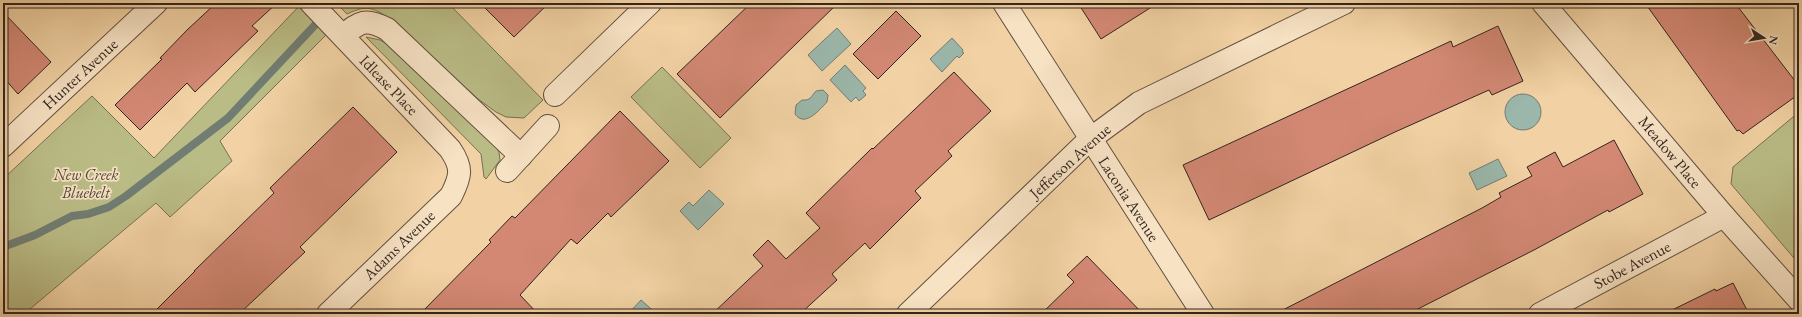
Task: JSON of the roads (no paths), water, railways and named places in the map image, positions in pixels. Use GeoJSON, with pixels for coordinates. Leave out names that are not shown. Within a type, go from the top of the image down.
{"type":"FeatureCollection","features":[{"type":"Feature","properties":{"kind":"street","name":"Hunter Avenue"},"geometry":{"type":"LineString","coordinates":[[3,146],[156,3]]}},
{"type":"Feature","properties":{"kind":"street","name":"Idlease Place"},"geometry":{"type":"LineString","coordinates":[[311,3],[450,149],[457,159],[460,170]]}},
{"type":"Feature","properties":{"kind":"street"},"geometry":{"type":"LineString","coordinates":[[555,95],[650,3]]}},
{"type":"Feature","properties":{"kind":"street","name":"Laconia Avenue"},"geometry":{"type":"LineString","coordinates":[[1004,3],[1203,314]]}},
{"type":"Feature","properties":{"kind":"street","name":"Jefferson Avenue"},"geometry":{"type":"LineString","coordinates":[[908,314],[1090,139],[1139,103],[1344,3]]}},
{"type":"Feature","properties":{"kind":"street","name":"Meadow Place"},"geometry":{"type":"LineString","coordinates":[[1543,3],[1724,216],[1799,300]]}},
{"type":"Feature","properties":{"kind":"street"},"geometry":{"type":"LineString","coordinates":[[336,29],[355,25],[361,22],[369,22],[387,30],[514,164],[548,126]]}},
{"type":"Feature","properties":{"kind":"street","name":"Adams Avenue"},"geometry":{"type":"LineString","coordinates":[[328,314],[450,196],[457,184],[460,170]]}},
{"type":"Feature","properties":{"kind":"street","name":"Stobe Avenue"},"geometry":{"type":"LineString","coordinates":[[1540,314],[1724,216]]}},
{"type":"Feature","properties":{"kind":"waterway"},"geometry":{"type":"LineString","coordinates":[[3,247],[35,235],[72,216],[88,214],[109,207],[126,196],[228,118],[315,25],[332,3]]}},
{"type":"Feature","properties":{"kind":"park label","name":"New Creek Bluebelt"},"geometry":{"type":"Point","coordinates":[86,183]}}]}
